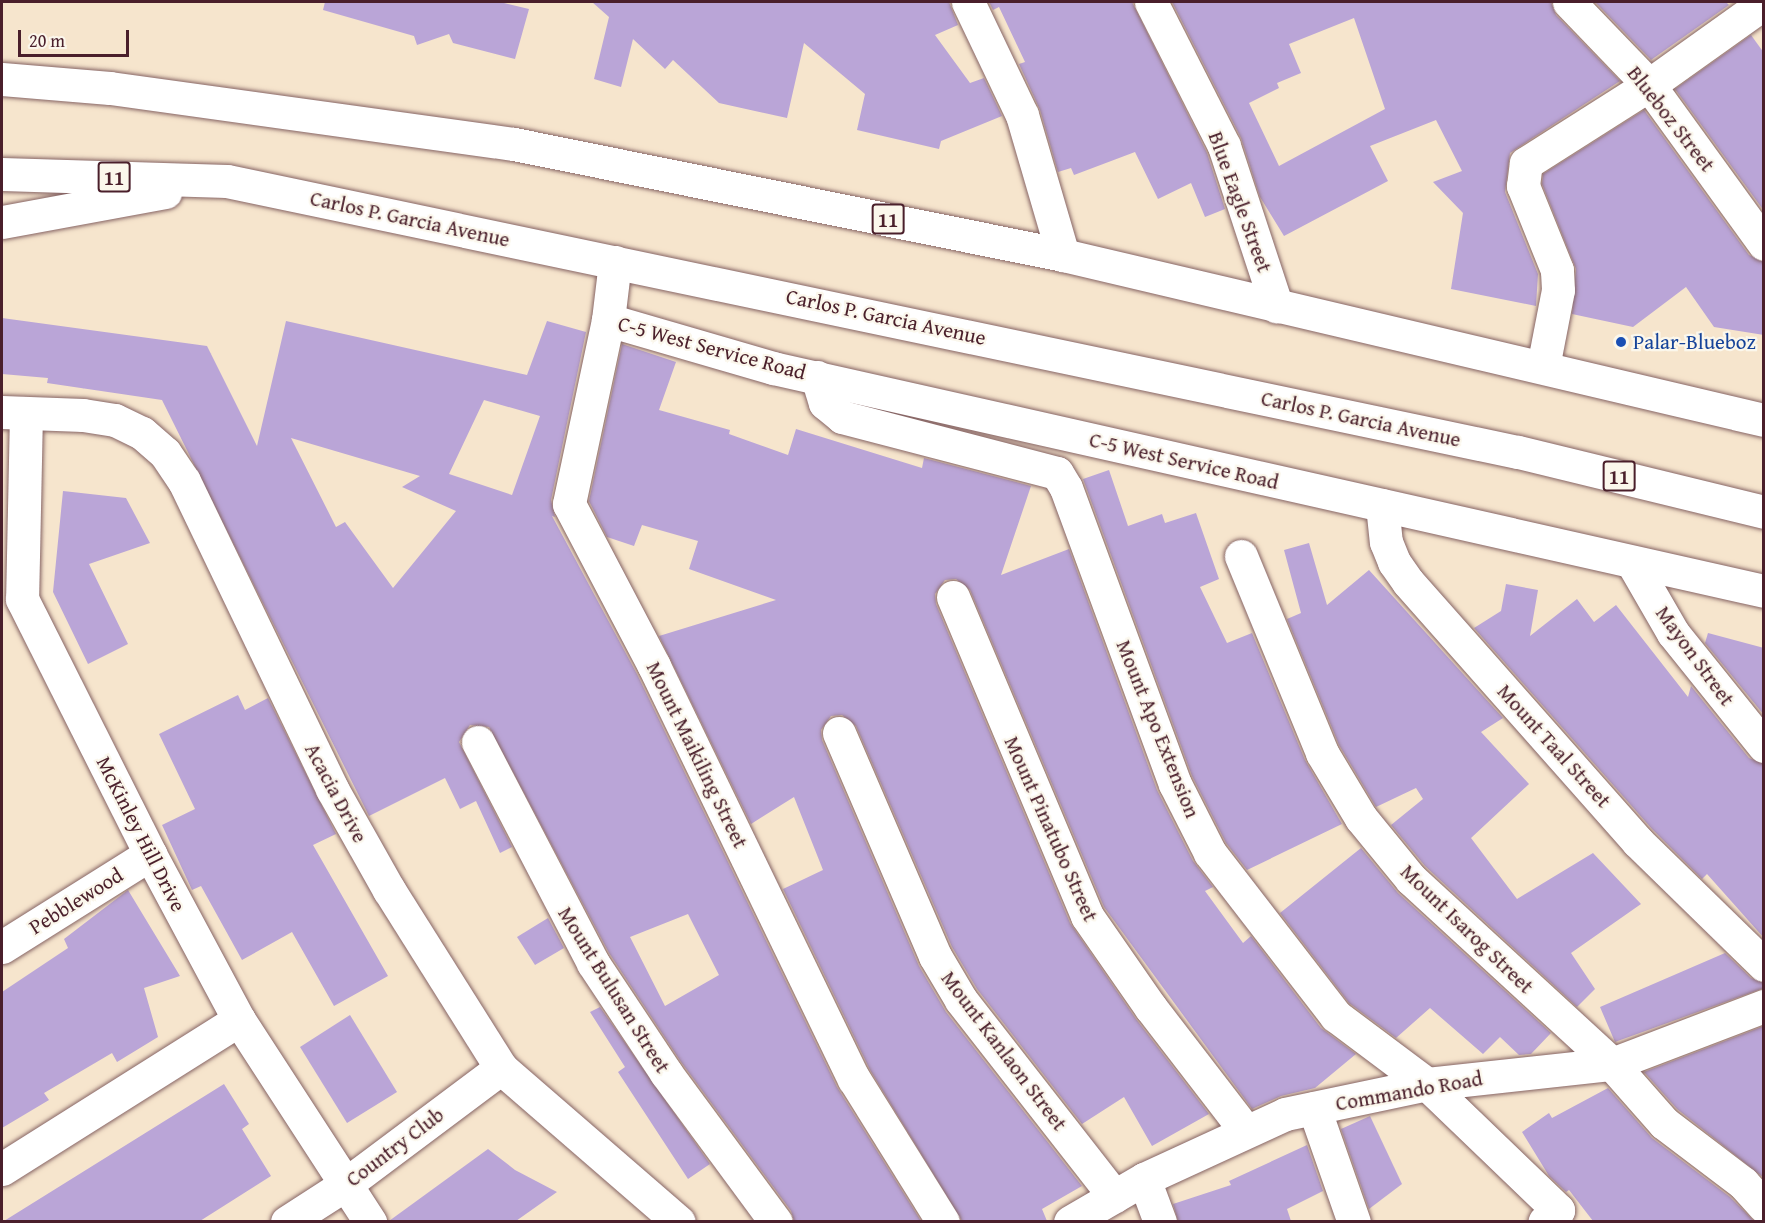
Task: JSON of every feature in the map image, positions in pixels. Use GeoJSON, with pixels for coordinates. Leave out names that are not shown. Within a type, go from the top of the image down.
{"type":"FeatureCollection","features":[{"type":"Feature","properties":{"kind":"street"},"geometry":{"type":"LineString","coordinates":[[968,2],[1022,115],[1063,255]]}},
{"type":"Feature","properties":{"kind":"street","name":"Blue Eagle Street"},"geometry":{"type":"LineString","coordinates":[[1151,2],[1224,146],[1277,307]]}},
{"type":"Feature","properties":{"kind":"street","name":"Blueboz Street"},"geometry":{"type":"LineString","coordinates":[[1569,2],[1649,85],[1764,244]]}},
{"type":"Feature","properties":{"kind":"street"},"geometry":{"type":"LineString","coordinates":[[1543,367],[1558,290],[1557,270],[1523,186],[1526,163],[1649,85],[1764,3]]}},
{"type":"Feature","properties":{"kind":"street","name":"11"},"geometry":{"type":"LineString","coordinates":[[2,79],[110,88],[514,144],[1063,255],[1764,420]]}},
{"type":"Feature","properties":{"kind":"street","name":"Carlos P. Garcia Avenue"},"geometry":{"type":"LineString","coordinates":[[2,174],[227,181],[1518,452],[1764,512]]}},
{"type":"Feature","properties":{"kind":"street"},"geometry":{"type":"LineString","coordinates":[[2,222],[227,181]]}},
{"type":"Feature","properties":{"kind":"street","name":"Mount Maikiling Street"},"geometry":{"type":"LineString","coordinates":[[615,262],[608,320],[569,504],[654,666],[854,1079],[943,1221]]}},
{"type":"Feature","properties":{"kind":"street","name":"C-5 West Service Road"},"geometry":{"type":"LineString","coordinates":[[608,320],[817,377],[1764,591]]}},
{"type":"Feature","properties":{"kind":"street","name":"Mount Apo Extension"},"geometry":{"type":"LineString","coordinates":[[817,377],[825,403],[842,417],[1057,472],[1066,488],[1175,784],[1210,853],[1336,1016],[1427,1084],[1559,1218]]}},
{"type":"Feature","properties":{"kind":"street","name":"McKinley Hill Drive"},"geometry":{"type":"LineString","coordinates":[[14,412],[12,599],[239,1020],[370,1221]]}},
{"type":"Feature","properties":{"kind":"street","name":"Acacia Drive"},"geometry":{"type":"LineString","coordinates":[[14,412],[115,420],[142,433],[165,453],[184,481],[332,789],[389,890],[501,1068],[679,1221]]}},
{"type":"Feature","properties":{"kind":"street","name":"Mount Taal Street"},"geometry":{"type":"LineString","coordinates":[[1382,505],[1386,542],[1394,562],[1408,582],[1638,842],[1764,965]]}},
{"type":"Feature","properties":{"kind":"street","name":"Mount Isarog Street"},"geometry":{"type":"LineString","coordinates":[[1240,556],[1322,753],[1361,818],[1411,879],[1612,1064],[1664,1123],[1743,1183],[1764,1206]]}},
{"type":"Feature","properties":{"kind":"street","name":"Mayon Street"},"geometry":{"type":"LineString","coordinates":[[1632,562],[1673,633],[1764,746]]}},
{"type":"Feature","properties":{"kind":"street","name":"Mount Pinatubo Street"},"geometry":{"type":"LineString","coordinates":[[953,597],[1087,916],[1151,1008],[1245,1130]]}},
{"type":"Feature","properties":{"kind":"street","name":"Mount Kanlaon Street"},"geometry":{"type":"LineString","coordinates":[[839,733],[934,956],[962,1000],[1114,1196]]}},
{"type":"Feature","properties":{"kind":"street","name":"Mount Bulusan Street"},"geometry":{"type":"LineString","coordinates":[[478,742],[593,963],[666,1073],[776,1221]]}},
{"type":"Feature","properties":{"kind":"street","name":"Pebblewood"},"geometry":{"type":"LineString","coordinates":[[2,947],[150,854]]}},
{"type":"Feature","properties":{"kind":"street","name":"Commando Road"},"geometry":{"type":"LineString","coordinates":[[1070,1221],[1144,1179],[1245,1130],[1314,1108],[1427,1084],[1612,1064],[1764,1006]]}},
{"type":"Feature","properties":{"kind":"street"},"geometry":{"type":"LineString","coordinates":[[2,1169],[239,1020]]}},
{"type":"Feature","properties":{"kind":"street","name":"Country Club"},"geometry":{"type":"LineString","coordinates":[[287,1221],[346,1184],[501,1068]]}},
{"type":"Feature","properties":{"kind":"street"},"geometry":{"type":"LineString","coordinates":[[1314,1108],[1354,1221]]}},
{"type":"Feature","properties":{"kind":"street"},"geometry":{"type":"LineString","coordinates":[[1144,1179],[1160,1221]]}},
{"type":"Feature","properties":{"kind":"building"},"geometry":{"type":"Polygon","coordinates":[[[325,2],[500,2],[529,9],[515,59],[453,43],[449,34],[417,45],[414,36],[323,10],[325,2]]]}},
{"type":"Feature","properties":{"kind":"building"},"geometry":{"type":"Polygon","coordinates":[[[592,2],[949,2],[958,25],[935,35],[970,83],[984,78],[1002,116],[941,141],[939,149],[857,130],[865,94],[804,43],[787,118],[719,103],[673,60],[665,69],[633,39],[621,87],[594,79],[609,17],[592,2]]]}},
{"type":"Feature","properties":{"kind":"building"},"geometry":{"type":"Polygon","coordinates":[[[989,2],[1132,2],[1207,153],[1225,209],[1205,217],[1191,183],[1158,199],[1135,152],[1074,175],[1071,168],[1058,172],[1040,110],[1019,64],[1025,62],[999,7],[993,10],[989,2]]]}},
{"type":"Feature","properties":{"kind":"building"},"geometry":{"type":"Polygon","coordinates":[[[1172,2],[1551,2],[1556,15],[1620,81],[1510,153],[1505,192],[1538,274],[1536,306],[1451,289],[1463,213],[1433,182],[1462,171],[1436,120],[1370,146],[1388,181],[1284,236],[1260,197],[1241,138],[1172,2]],[[1354,18],[1289,44],[1301,73],[1277,83],[1279,88],[1249,103],[1279,166],[1385,109],[1354,18]]]}},
{"type":"Feature","properties":{"kind":"building"},"geometry":{"type":"Polygon","coordinates":[[[1595,2],[1726,2],[1729,5],[1651,60],[1595,2]]]}},
{"type":"Feature","properties":{"kind":"building"},"geometry":{"type":"Polygon","coordinates":[[[1751,35],[1764,53],[1764,211],[1675,89],[1751,35]]]}},
{"type":"Feature","properties":{"kind":"building"},"geometry":{"type":"Polygon","coordinates":[[[1644,110],[1749,255],[1764,262],[1764,335],[1714,327],[1686,287],[1633,327],[1572,314],[1576,269],[1542,184],[1543,174],[1644,110]]]}},
{"type":"Feature","properties":{"kind":"building"},"geometry":{"type":"Polygon","coordinates":[[[2,318],[207,346],[257,446],[286,321],[527,375],[547,321],[586,332],[551,500],[555,517],[552,516],[637,674],[837,1087],[921,1221],[794,1221],[791,1211],[681,1062],[609,953],[489,727],[470,725],[459,742],[512,847],[500,853],[476,801],[460,809],[445,778],[369,816],[162,400],[47,383],[48,378],[2,374],[2,318]],[[484,400],[449,474],[512,495],[540,416],[484,400]],[[291,438],[336,527],[345,522],[393,588],[456,511],[402,487],[420,476],[291,438]],[[688,914],[630,937],[665,1006],[719,975],[688,914]]]}},
{"type":"Feature","properties":{"kind":"building"},"geometry":{"type":"Polygon","coordinates":[[[622,344],[676,362],[659,410],[730,430],[729,434],[788,455],[796,429],[922,468],[924,458],[1031,486],[1001,575],[1069,549],[1157,790],[1193,861],[1213,887],[1205,891],[1243,943],[1251,936],[1321,1028],[1356,1054],[1315,1088],[1281,1096],[1252,1109],[1104,907],[970,590],[956,579],[945,580],[935,594],[936,604],[1070,923],[1136,1019],[1209,1114],[1152,1146],[1124,1097],[1082,1124],[977,989],[952,947],[856,726],[842,715],[831,716],[821,730],[822,740],[919,966],[946,1012],[1082,1186],[1042,1209],[1047,1221],[962,1221],[870,1070],[783,889],[823,870],[794,797],[751,824],[659,636],[776,600],[689,569],[698,541],[642,525],[634,546],[607,537],[589,501],[622,344]]]}},
{"type":"Feature","properties":{"kind":"building"},"geometry":{"type":"Polygon","coordinates":[[[1109,470],[1128,526],[1162,514],[1165,523],[1196,513],[1219,579],[1200,587],[1227,643],[1252,633],[1305,760],[1342,824],[1247,870],[1226,843],[1192,776],[1083,479],[1109,470]]]}},
{"type":"Feature","properties":{"kind":"building"},"geometry":{"type":"Polygon","coordinates":[[[63,491],[126,498],[150,543],[89,564],[128,644],[88,664],[53,592],[63,491]]]}},
{"type":"Feature","properties":{"kind":"building"},"geometry":{"type":"Polygon","coordinates":[[[1309,543],[1327,605],[1369,570],[1503,718],[1481,732],[1529,784],[1471,838],[1517,899],[1593,853],[1641,904],[1571,953],[1595,989],[1577,1007],[1425,866],[1391,825],[1423,799],[1416,788],[1376,807],[1339,745],[1287,619],[1301,613],[1284,550],[1309,543]]]}},
{"type":"Feature","properties":{"kind":"building"},"geometry":{"type":"Polygon","coordinates":[[[1506,584],[1538,590],[1530,636],[1577,599],[1594,622],[1616,605],[1688,697],[1691,686],[1749,758],[1764,764],[1764,938],[1707,874],[1702,879],[1652,829],[1474,628],[1501,611],[1506,584]]]}},
{"type":"Feature","properties":{"kind":"building"},"geometry":{"type":"Polygon","coordinates":[[[1708,633],[1764,648],[1764,715],[1705,643],[1708,633]]]}},
{"type":"Feature","properties":{"kind":"building"},"geometry":{"type":"Polygon","coordinates":[[[238,695],[245,710],[268,698],[336,834],[313,845],[388,976],[334,1006],[292,932],[242,960],[201,886],[192,890],[162,825],[195,809],[159,734],[238,695]]]}},
{"type":"Feature","properties":{"kind":"building"},"geometry":{"type":"Polygon","coordinates":[[[1361,848],[1398,893],[1551,1033],[1531,1054],[1519,1055],[1500,1037],[1483,1054],[1430,1008],[1396,1038],[1349,1003],[1280,913],[1361,848]]]}},
{"type":"Feature","properties":{"kind":"building"},"geometry":{"type":"Polygon","coordinates":[[[128,890],[180,976],[144,988],[158,1037],[117,1062],[112,1053],[44,1093],[49,1100],[2,1128],[2,992],[68,948],[64,939],[128,890]]]}},
{"type":"Feature","properties":{"kind":"building"},"geometry":{"type":"Polygon","coordinates":[[[548,918],[564,948],[535,965],[517,937],[548,918]]]}},
{"type":"Feature","properties":{"kind":"building"},"geometry":{"type":"Polygon","coordinates":[[[1725,953],[1751,978],[1764,983],[1764,988],[1615,1042],[1600,1007],[1725,953]]]}},
{"type":"Feature","properties":{"kind":"building"},"geometry":{"type":"Polygon","coordinates":[[[600,1007],[710,1164],[688,1179],[618,1072],[625,1067],[590,1012],[600,1007]]]}},
{"type":"Feature","properties":{"kind":"building"},"geometry":{"type":"Polygon","coordinates":[[[350,1015],[397,1092],[347,1123],[300,1047],[350,1015]]]}},
{"type":"Feature","properties":{"kind":"building"},"geometry":{"type":"Polygon","coordinates":[[[1764,1026],[1764,1178],[1677,1109],[1644,1072],[1764,1026]]]}},
{"type":"Feature","properties":{"kind":"building"},"geometry":{"type":"Polygon","coordinates":[[[224,1084],[249,1124],[242,1129],[271,1176],[200,1221],[4,1221],[224,1084]]]}},
{"type":"Feature","properties":{"kind":"building"},"geometry":{"type":"Polygon","coordinates":[[[1608,1088],[1652,1138],[1730,1197],[1754,1221],[1593,1221],[1569,1190],[1566,1192],[1549,1176],[1522,1132],[1549,1113],[1552,1118],[1608,1088]]]}},
{"type":"Feature","properties":{"kind":"building"},"geometry":{"type":"Polygon","coordinates":[[[1370,1116],[1402,1184],[1369,1209],[1341,1129],[1370,1116]]]}},
{"type":"Feature","properties":{"kind":"building"},"geometry":{"type":"Polygon","coordinates":[[[1307,1145],[1323,1191],[1287,1209],[1291,1221],[1178,1221],[1173,1204],[1231,1185],[1229,1181],[1307,1145]]]}},
{"type":"Feature","properties":{"kind":"building"},"geometry":{"type":"Polygon","coordinates":[[[488,1149],[515,1170],[557,1192],[516,1221],[389,1221],[488,1149]]]}},
{"type":"Feature","properties":{"kind":"place","name":"Palar-Blueboz"},"geometry":{"type":"Point","coordinates":[1621,342]}}]}
